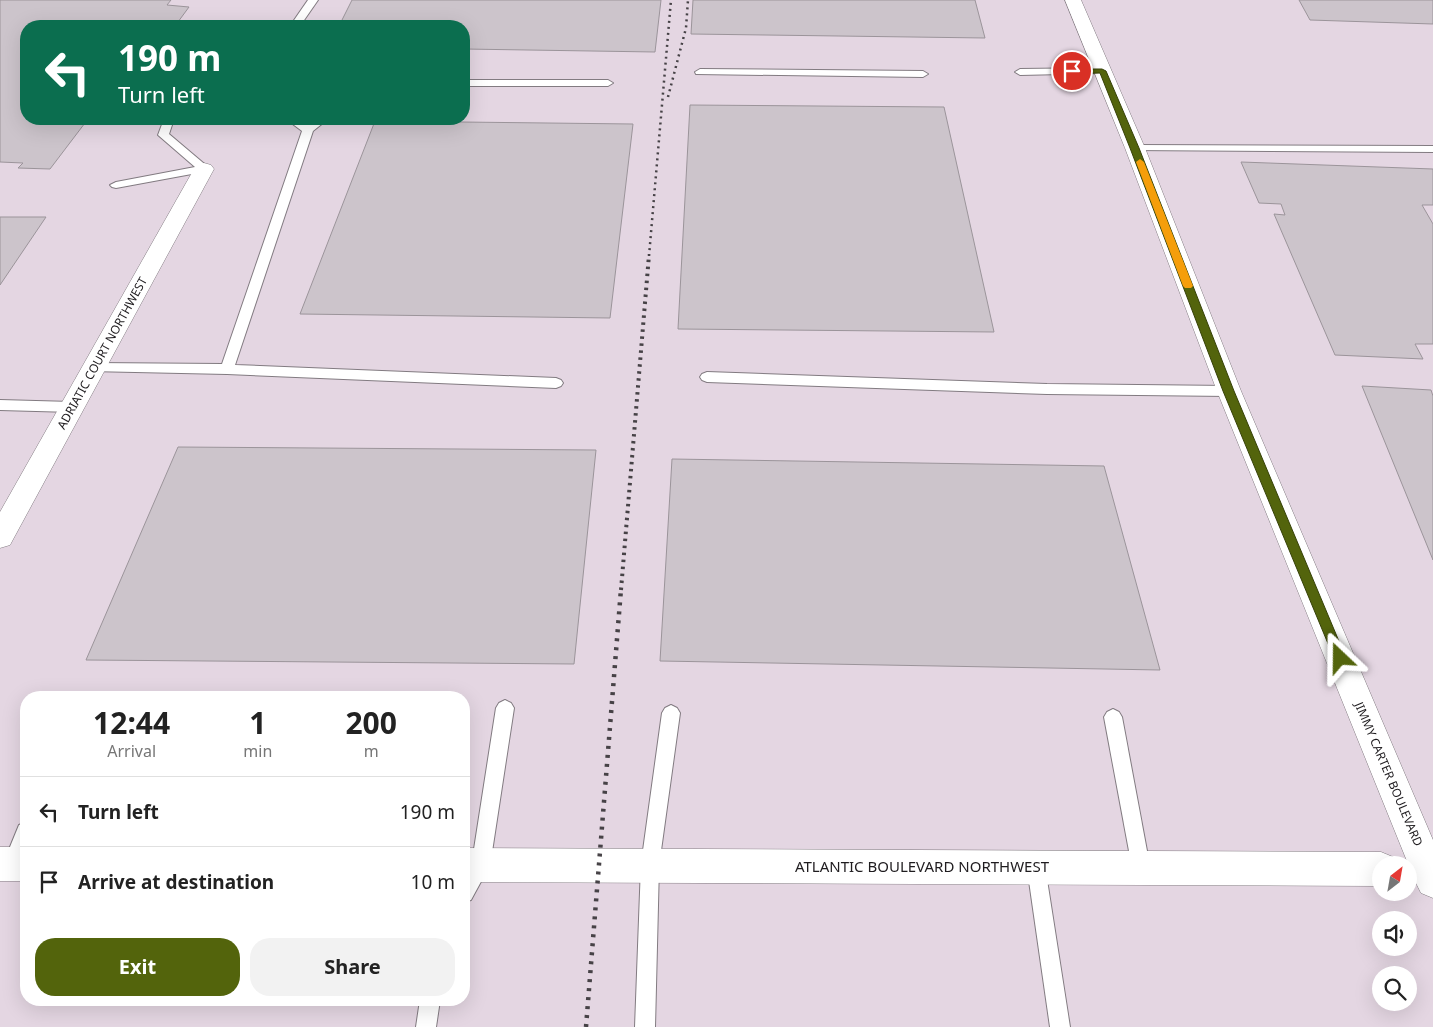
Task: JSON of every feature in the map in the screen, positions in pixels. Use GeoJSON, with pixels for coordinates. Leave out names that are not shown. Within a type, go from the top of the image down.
{"type":"FeatureCollection","features":[{"type":"Feature","properties":{"kind":"main road","name":"JIMMY CARTER BOULEVARD"},"geometry":{"type":"LineString","coordinates":[[1073,0],[1135,148],[1228,391],[1426,872]]}},
{"type":"Feature","properties":{"kind":"main road","name":"ADRIATIC COURT NORTHWEST"},"geometry":{"type":"LineString","coordinates":[[0,537],[204,169]]}},
{"type":"Feature","properties":{"kind":"main road","name":"ATLANTIC BOULEVARD NORTHWEST"},"geometry":{"type":"LineString","coordinates":[[470,874],[650,865],[1372,868]]}},
{"type":"Feature","properties":{"kind":"lane"},"geometry":{"type":"LineString","coordinates":[[299,20],[313,0]]}},
{"type":"Feature","properties":{"kind":"lane"},"geometry":{"type":"LineString","coordinates":[[1020,72],[1102,71]]}},
{"type":"Feature","properties":{"kind":"lane"},"geometry":{"type":"LineString","coordinates":[[700,72],[923,74]]}},
{"type":"Feature","properties":{"kind":"lane"},"geometry":{"type":"LineString","coordinates":[[470,83],[608,83]]}},
{"type":"Feature","properties":{"kind":"lane"},"geometry":{"type":"LineString","coordinates":[[167,125],[163,135],[204,169]]}},
{"type":"Feature","properties":{"kind":"lane"},"geometry":{"type":"LineString","coordinates":[[300,125],[308,130]]}},
{"type":"Feature","properties":{"kind":"lane"},"geometry":{"type":"LineString","coordinates":[[227,369],[308,130],[315,125]]}},
{"type":"Feature","properties":{"kind":"lane"},"geometry":{"type":"LineString","coordinates":[[1135,148],[1433,149]]}},
{"type":"Feature","properties":{"kind":"lane"},"geometry":{"type":"LineString","coordinates":[[116,185],[204,169]]}},
{"type":"Feature","properties":{"kind":"lane"},"geometry":{"type":"LineString","coordinates":[[94,368],[227,369],[556,383]]}},
{"type":"Feature","properties":{"kind":"lane"},"geometry":{"type":"LineString","coordinates":[[707,377],[1037,388],[1228,391]]}},
{"type":"Feature","properties":{"kind":"lane"},"geometry":{"type":"LineString","coordinates":[[0,405],[72,406]]}},
{"type":"Feature","properties":{"kind":"lane"},"geometry":{"type":"LineString","coordinates":[[470,874],[505,708]]}},
{"type":"Feature","properties":{"kind":"lane"},"geometry":{"type":"LineString","coordinates":[[645,1027],[650,865],[670,713]]}},
{"type":"Feature","properties":{"kind":"lane"},"geometry":{"type":"LineString","coordinates":[[1113,717],[1140,867]]}},
{"type":"Feature","properties":{"kind":"lane"},"geometry":{"type":"LineString","coordinates":[[13,864],[20,846]]}},
{"type":"Feature","properties":{"kind":"lane"},"geometry":{"type":"LineString","coordinates":[[1036,867],[1060,1027]]}},
{"type":"Feature","properties":{"kind":"lane"},"geometry":{"type":"LineString","coordinates":[[426,1027],[429,1006]]}},
{"type":"Feature","properties":{"kind":"shaded area"},"geometry":{"type":"Polygon","coordinates":[[[0,0],[1433,0],[1433,1027],[0,1027],[0,0]]]}},
{"type":"Feature","properties":{"kind":"building"},"geometry":{"type":"Polygon","coordinates":[[[0,0],[171,0],[167,5],[189,7],[179,20],[20,20],[20,125],[83,125],[50,169],[18,168],[23,163],[0,162],[0,0]]]}},
{"type":"Feature","properties":{"kind":"building"},"geometry":{"type":"Polygon","coordinates":[[[352,0],[661,0],[655,52],[470,49],[470,20],[342,20],[352,0]]]}},
{"type":"Feature","properties":{"kind":"building"},"geometry":{"type":"Polygon","coordinates":[[[693,0],[975,0],[985,38],[691,34],[693,0]]]}},
{"type":"Feature","properties":{"kind":"building"},"geometry":{"type":"Polygon","coordinates":[[[1299,0],[1433,0],[1433,24],[1310,20],[1299,0]]]}},
{"type":"Feature","properties":{"kind":"building"},"geometry":{"type":"Polygon","coordinates":[[[690,105],[944,107],[994,332],[678,329],[690,105]]]}},
{"type":"Feature","properties":{"kind":"building"},"geometry":{"type":"Polygon","coordinates":[[[470,122],[633,124],[610,318],[300,314],[373,125],[470,125],[470,122]]]}},
{"type":"Feature","properties":{"kind":"building"},"geometry":{"type":"Polygon","coordinates":[[[1241,162],[1433,169],[1433,205],[1422,205],[1433,224],[1433,344],[1415,344],[1423,359],[1335,355],[1274,214],[1285,215],[1281,204],[1259,203],[1241,162]]]}},
{"type":"Feature","properties":{"kind":"building"},"geometry":{"type":"Polygon","coordinates":[[[0,217],[46,217],[0,285],[0,217]]]}},
{"type":"Feature","properties":{"kind":"building"},"geometry":{"type":"Polygon","coordinates":[[[1362,386],[1431,390],[1433,396],[1433,560],[1362,386]]]}},
{"type":"Feature","properties":{"kind":"building"},"geometry":{"type":"Polygon","coordinates":[[[178,447],[596,450],[574,664],[86,660],[178,447]]]}},
{"type":"Feature","properties":{"kind":"building"},"geometry":{"type":"Polygon","coordinates":[[[672,459],[1104,466],[1160,670],[660,661],[672,459]]]}},
{"type":"Feature","properties":{"kind":"railway"},"geometry":{"type":"LineString","coordinates":[[649,256],[671,0]]}},
{"type":"Feature","properties":{"kind":"railway"},"geometry":{"type":"LineString","coordinates":[[668,97],[686,28],[688,0]]}},
{"type":"Feature","properties":{"kind":"railway"},"geometry":{"type":"LineString","coordinates":[[621,590],[649,255]]}},
{"type":"Feature","properties":{"kind":"railway"},"geometry":{"type":"LineString","coordinates":[[586,1027],[621,589]]}},
{"type":"Feature","properties":{"kind":"slow traffic"},"geometry":{"type":"LineString","coordinates":[[1140,162],[1188,286]]}},
{"type":"Feature","properties":{"kind":"route"},"geometry":{"type":"LineString","coordinates":[[1072,71],[1102,71],[1135,148],[1228,391],[1340,658]]}}]}
